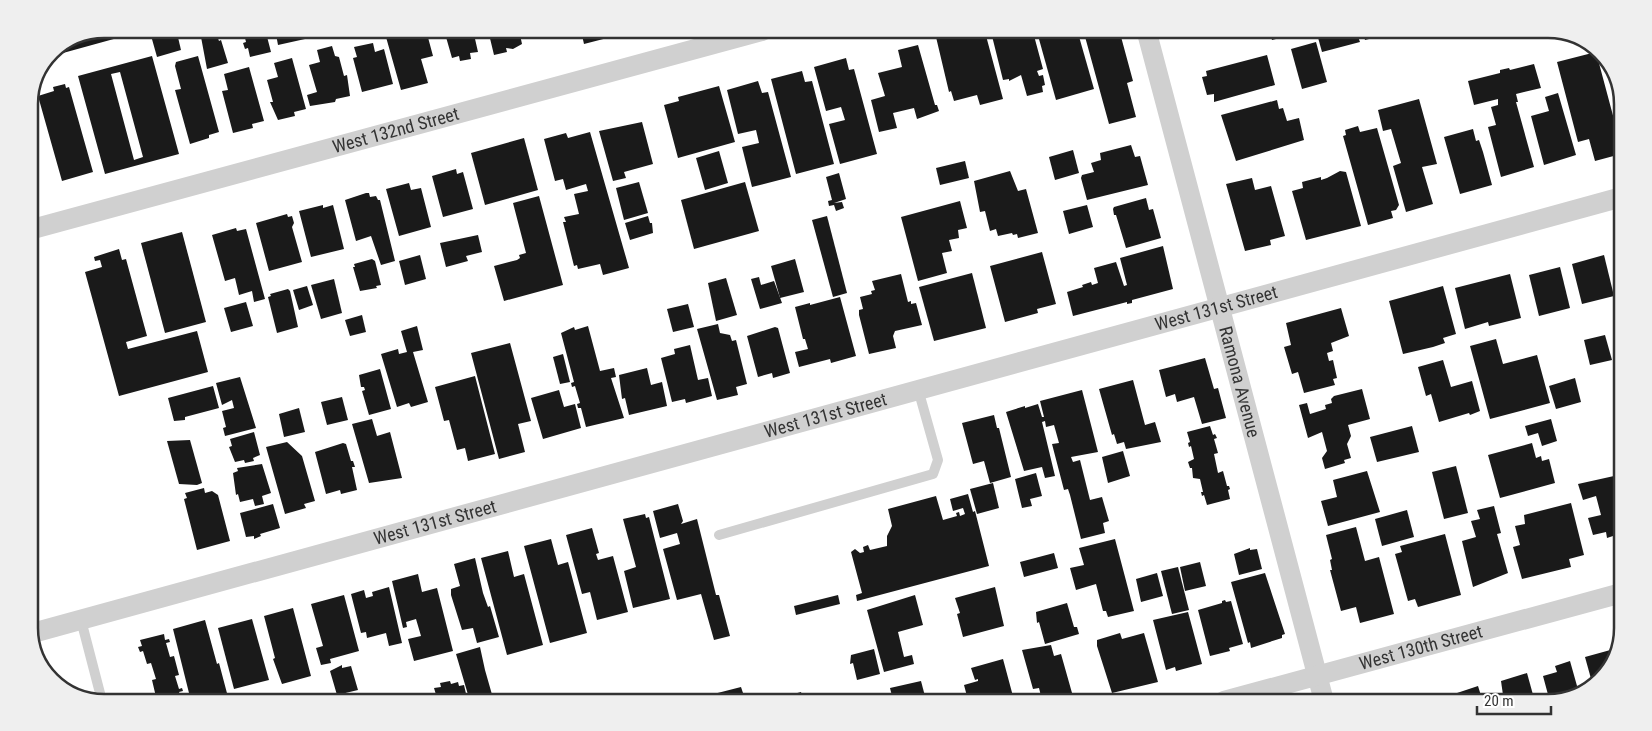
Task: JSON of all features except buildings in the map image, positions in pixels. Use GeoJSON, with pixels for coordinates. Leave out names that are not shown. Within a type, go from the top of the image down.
{"type":"FeatureCollection","features":[{"type":"Feature","properties":{"kind":"street","name":"West 132nd Street"},"geometry":{"type":"LineString","coordinates":[[38,228],[740,37]]}},
{"type":"Feature","properties":{"kind":"street","name":"Ramona Avenue"},"geometry":{"type":"LineString","coordinates":[[1148,37],[1322,694]]}},
{"type":"Feature","properties":{"kind":"street","name":"West 131st Street"},"geometry":{"type":"LineString","coordinates":[[38,632],[1614,199]]}},
{"type":"Feature","properties":{"kind":"street","name":"West 130th Street"},"geometry":{"type":"LineString","coordinates":[[1250,694],[1614,595]]}},
{"type":"Feature","properties":{"kind":"lane"},"geometry":{"type":"LineString","coordinates":[[719,535],[933,474],[938,460],[918,389]]}},
{"type":"Feature","properties":{"kind":"lane"},"geometry":{"type":"LineString","coordinates":[[81,620],[100,694]]}}]}
